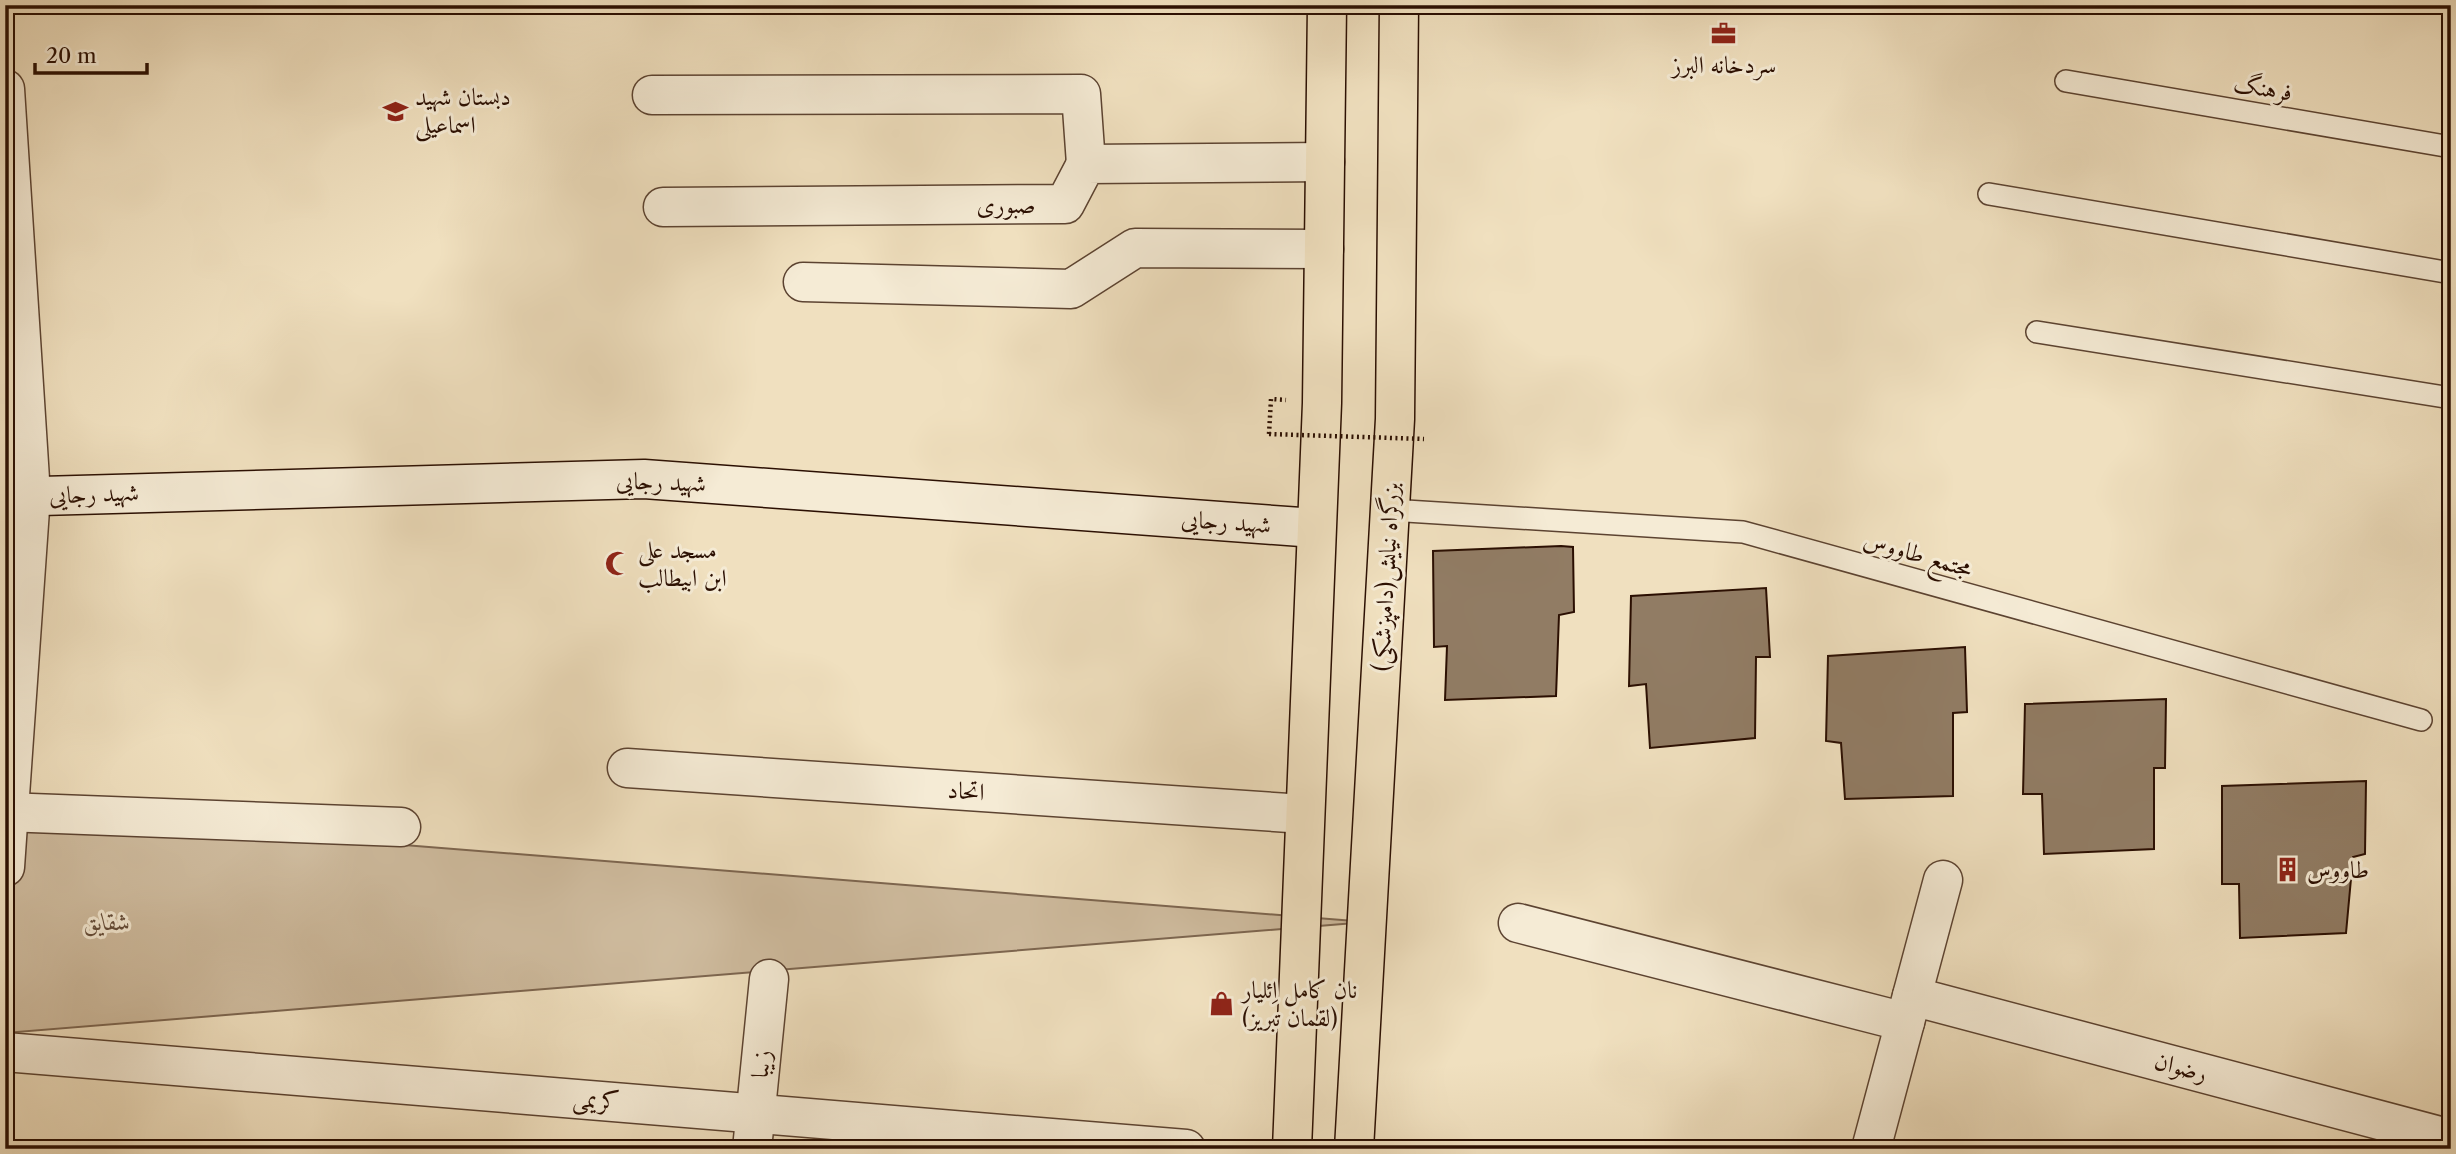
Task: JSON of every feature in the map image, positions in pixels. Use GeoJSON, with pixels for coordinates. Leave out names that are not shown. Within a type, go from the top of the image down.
{"type":"FeatureCollection","features":[{"type":"Feature","properties":{"kind":"highway"},"geometry":{"type":"LineString","coordinates":[[1292,1149],[1322,402],[1327,5]]}},
{"type":"Feature","properties":{"kind":"highway","name":"بزرگراه نیایش(دامپزشکی)"},"geometry":{"type":"LineString","coordinates":[[1354,1149],[1395,419],[1399,5]]}},
{"type":"Feature","properties":{"kind":"street"},"geometry":{"type":"LineString","coordinates":[[5,89],[18,496],[5,867]]}},
{"type":"Feature","properties":{"kind":"street"},"geometry":{"type":"LineString","coordinates":[[652,95],[1081,94],[1086,164],[1325,162]]}},
{"type":"Feature","properties":{"kind":"street","name":"صبوری"},"geometry":{"type":"LineString","coordinates":[[663,207],[1065,204],[1086,164]]}},
{"type":"Feature","properties":{"kind":"street"},"geometry":{"type":"LineString","coordinates":[[803,282],[1071,289],[1135,248],[1324,249]]}},
{"type":"Feature","properties":{"kind":"street","name":"شهید رجایی"},"geometry":{"type":"LineString","coordinates":[[18,496],[644,479],[1315,528]]}},
{"type":"Feature","properties":{"kind":"street","name":"اتحاد"},"geometry":{"type":"LineString","coordinates":[[627,768],[1304,814]]}},
{"type":"Feature","properties":{"kind":"street"},"geometry":{"type":"LineString","coordinates":[[7,812],[401,827]]}},
{"type":"Feature","properties":{"kind":"street"},"geometry":{"type":"LineString","coordinates":[[1871,1149],[1943,880]]}},
{"type":"Feature","properties":{"kind":"street","name":"رضوان"},"geometry":{"type":"LineString","coordinates":[[1518,923],[1908,1009],[2451,1139]]}},
{"type":"Feature","properties":{"kind":"street","name":"زیبا"},"geometry":{"type":"LineString","coordinates":[[754,1131],[769,979]]}},
{"type":"Feature","properties":{"kind":"street","name":"کریمی"},"geometry":{"type":"LineString","coordinates":[[5,1052],[754,1131],[1186,1149]]}},
{"type":"Feature","properties":{"kind":"lane","name":"فرهنگ"},"geometry":{"type":"LineString","coordinates":[[2066,81],[2451,147]]}},
{"type":"Feature","properties":{"kind":"lane"},"geometry":{"type":"LineString","coordinates":[[1989,194],[2451,273]]}},
{"type":"Feature","properties":{"kind":"lane"},"geometry":{"type":"LineString","coordinates":[[2037,332],[2451,398]]}},
{"type":"Feature","properties":{"kind":"lane","name":"مجتمع طاووس"},"geometry":{"type":"LineString","coordinates":[[1390,510],[1743,532],[2421,720]]}},
{"type":"Feature","properties":{"kind":"path"},"geometry":{"type":"LineString","coordinates":[[1272,399],[1269,434],[1424,439]]}},
{"type":"Feature","properties":{"kind":"green space","name":"شقایق"},"geometry":{"type":"Polygon","coordinates":[[[5,813],[1367,922],[5,1033],[5,813]]]}},
{"type":"Feature","properties":{"kind":"building"},"geometry":{"type":"Polygon","coordinates":[[[1573,547],[1574,612],[1559,615],[1556,696],[1445,700],[1447,646],[1434,647],[1433,551],[1573,547]]]}},
{"type":"Feature","properties":{"kind":"building"},"geometry":{"type":"Polygon","coordinates":[[[1766,588],[1770,657],[1756,657],[1755,738],[1650,748],[1646,684],[1629,686],[1631,596],[1766,588]]]}},
{"type":"Feature","properties":{"kind":"building"},"geometry":{"type":"Polygon","coordinates":[[[1965,647],[1967,712],[1953,713],[1953,796],[1845,799],[1841,743],[1826,741],[1828,656],[1965,647]]]}},
{"type":"Feature","properties":{"kind":"building"},"geometry":{"type":"Polygon","coordinates":[[[2166,699],[2165,768],[2154,768],[2154,849],[2044,854],[2042,794],[2023,794],[2025,704],[2166,699]]]}},
{"type":"Feature","properties":{"kind":"building","name":"طاووس"},"geometry":{"type":"Polygon","coordinates":[[[2366,781],[2365,854],[2353,857],[2346,933],[2240,938],[2239,884],[2222,884],[2222,786],[2366,781]]]}},
{"type":"Feature","properties":{"kind":"place","name":"سردخانه البرز"},"geometry":{"type":"Point","coordinates":[1724,34]}},
{"type":"Feature","properties":{"kind":"place","name":"دبستان شهید اسماعیلی"},"geometry":{"type":"Point","coordinates":[395,111]}},
{"type":"Feature","properties":{"kind":"place","name":"مسجد علی ابن ابیطالب"},"geometry":{"type":"Point","coordinates":[618,564]}},
{"type":"Feature","properties":{"kind":"place","name":"طاووس"},"geometry":{"type":"Point","coordinates":[2287,870]}},
{"type":"Feature","properties":{"kind":"place","name":"نان کامل اِئلیار (لقمان تبریز)"},"geometry":{"type":"Point","coordinates":[1222,1004]}}]}
